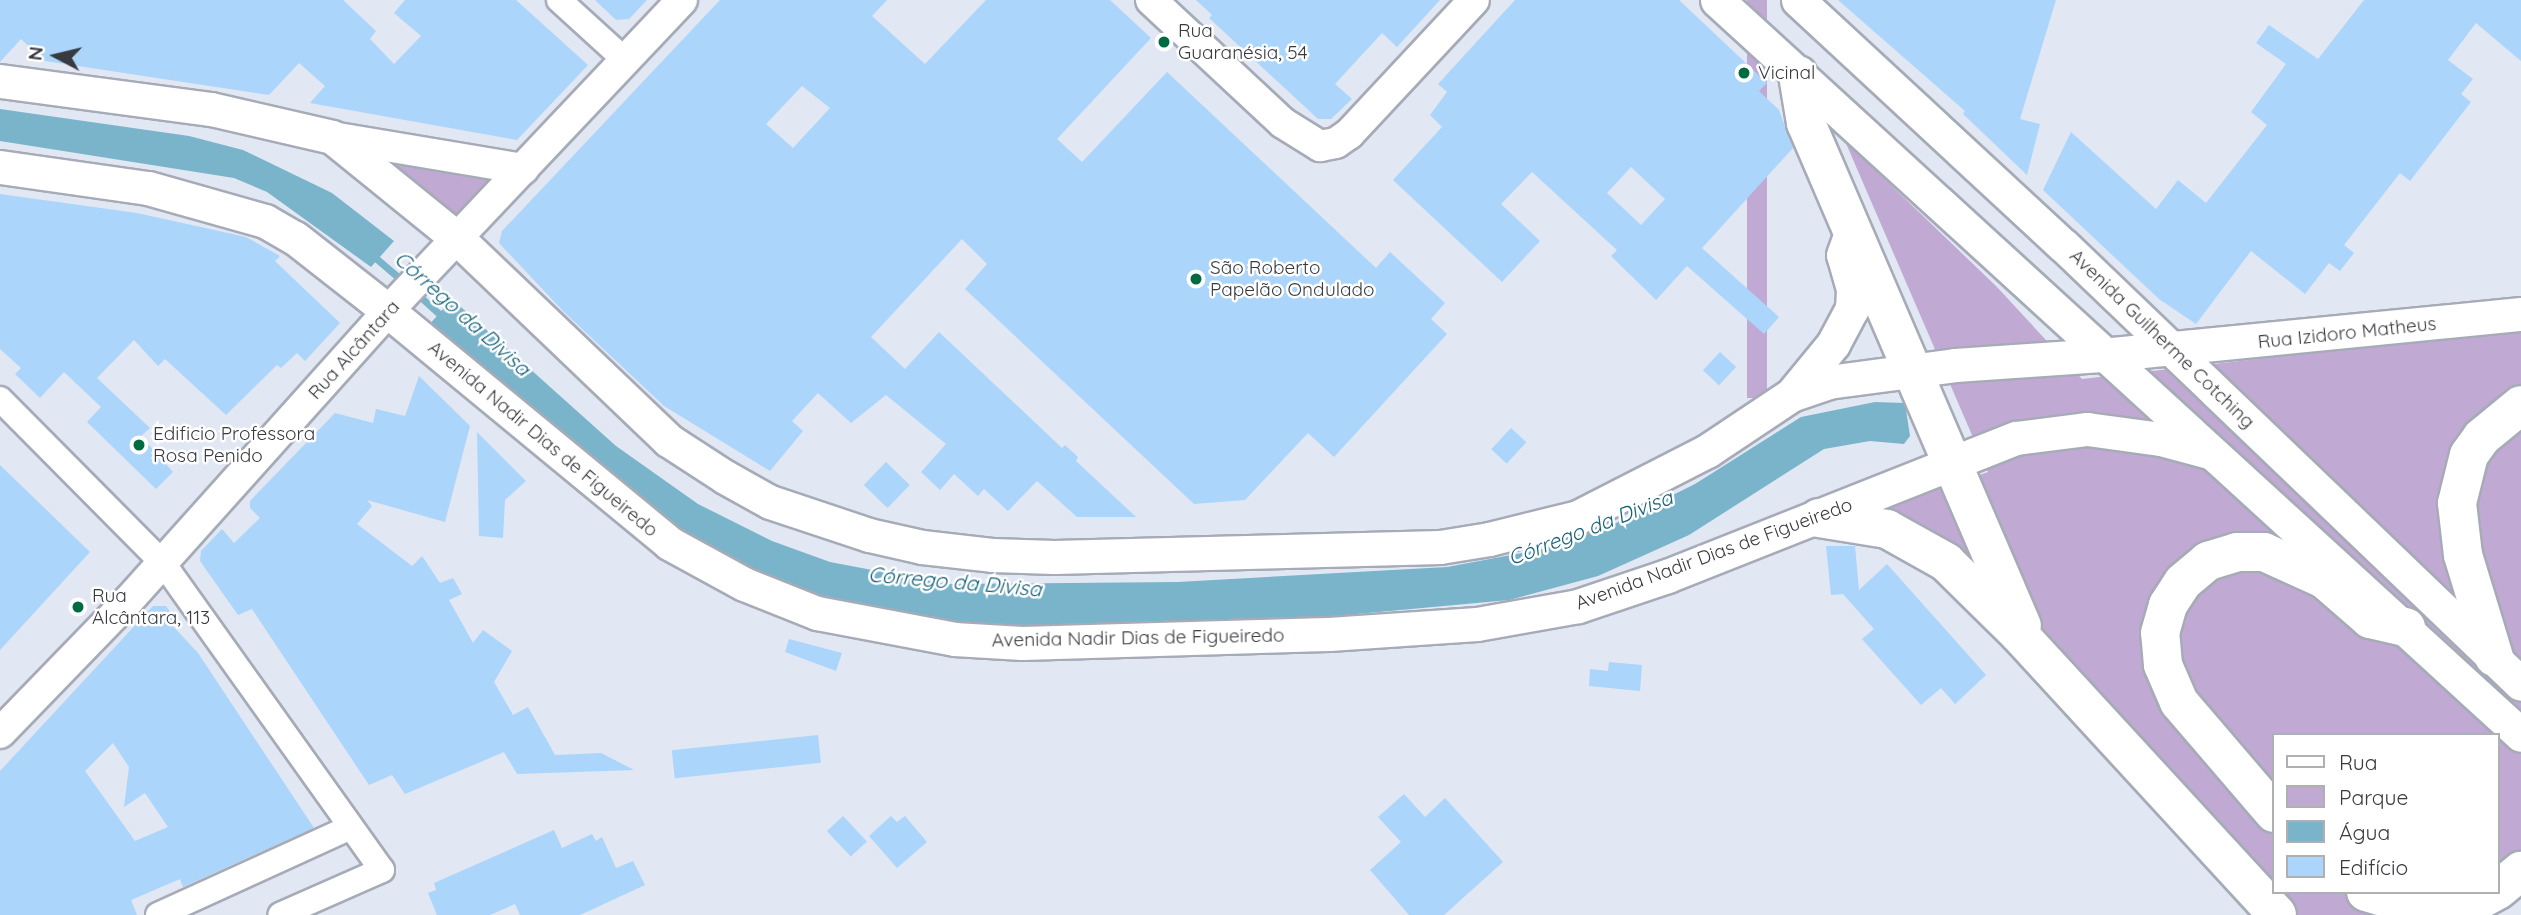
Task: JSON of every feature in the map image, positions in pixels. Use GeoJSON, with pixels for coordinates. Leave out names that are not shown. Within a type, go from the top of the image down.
{"type":"FeatureCollection","features":[{"type":"Feature","properties":{"kind":"highway"},"geometry":{"type":"LineString","coordinates":[[1798,75],[1806,123],[2032,647]]}},
{"type":"Feature","properties":{"kind":"highway"},"geometry":{"type":"LineString","coordinates":[[2494,657],[2463,555],[2457,503],[2469,455],[2482,436],[2521,405]]}},
{"type":"Feature","properties":{"kind":"highway"},"geometry":{"type":"LineString","coordinates":[[1819,518],[1886,529],[1926,547],[2032,647],[2277,915]]}},
{"type":"Feature","properties":{"kind":"highway"},"geometry":{"type":"LineString","coordinates":[[2272,811],[2179,702],[2163,665],[2160,633],[2168,605],[2183,582],[2208,561],[2237,552],[2264,552],[2324,579],[2370,619],[2406,627]]}},
{"type":"Feature","properties":{"kind":"highway"},"geometry":{"type":"LineString","coordinates":[[2500,888],[2521,871]]}},
{"type":"Feature","properties":{"kind":"highway"},"geometry":{"type":"LineString","coordinates":[[2373,894],[2428,910],[2470,905],[2490,894]]}},
{"type":"Feature","properties":{"kind":"main road"},"geometry":{"type":"LineString","coordinates":[[1717,0],[2102,355],[2406,627],[2521,734]]}},
{"type":"Feature","properties":{"kind":"main road","name":"Avenida Guilherme Cotching"},"geometry":{"type":"LineString","coordinates":[[1798,0],[2172,349],[2521,684]]}},
{"type":"Feature","properties":{"kind":"main road"},"geometry":{"type":"LineString","coordinates":[[0,81],[211,109],[332,137],[447,250],[668,440],[771,502],[846,528],[922,547],[1054,557],[1440,547],[1489,539],[1578,517],[1707,451],[1791,395],[1828,382],[1912,370],[2102,355]]}},
{"type":"Feature","properties":{"kind":"main road","name":"Avenida Nadir Dias de Figueiredo"},"geometry":{"type":"LineString","coordinates":[[0,167],[148,188],[265,220],[396,303],[669,543],[744,584],[817,613],[896,630],[1022,643],[1329,634],[1478,624],[1578,606],[1819,518],[2016,438],[2087,429],[2161,439],[2209,452]]}},
{"type":"Feature","properties":{"kind":"main road"},"geometry":{"type":"LineString","coordinates":[[1791,395],[1833,344],[1852,309],[1853,289],[1843,255],[1852,230]]}},
{"type":"Feature","properties":{"kind":"main road","name":"Rua Izidoro Matheus"},"geometry":{"type":"LineString","coordinates":[[2102,355],[2521,314]]}},
{"type":"Feature","properties":{"kind":"street"},"geometry":{"type":"LineString","coordinates":[[559,0],[626,61]]}},
{"type":"Feature","properties":{"kind":"street","name":"Rua Alcântara"},"geometry":{"type":"LineString","coordinates":[[0,733],[163,563],[396,303],[682,0]]}},
{"type":"Feature","properties":{"kind":"street"},"geometry":{"type":"LineString","coordinates":[[1151,0],[1283,123],[1320,146],[1336,143],[1349,134],[1474,0]]}},
{"type":"Feature","properties":{"kind":"street"},"geometry":{"type":"LineString","coordinates":[[332,137],[523,169]]}},
{"type":"Feature","properties":{"kind":"street"},"geometry":{"type":"LineString","coordinates":[[0,399],[163,563],[349,828],[382,870],[280,915]]}},
{"type":"Feature","properties":{"kind":"street"},"geometry":{"type":"LineString","coordinates":[[158,915],[349,828]]}},
{"type":"Feature","properties":{"kind":"green space"},"geometry":{"type":"Polygon","coordinates":[[[1747,0],[1767,0],[1767,398],[1747,398],[1747,0]]]}},
{"type":"Feature","properties":{"kind":"green space"},"geometry":{"type":"Polygon","coordinates":[[[1845,141],[1997,287],[2082,379],[2521,329],[2521,863],[2489,915],[2291,915],[2277,894],[2500,894],[2500,733],[2272,733],[2272,888],[1886,508],[1988,472],[1845,141]]]}},
{"type":"Feature","properties":{"kind":"green space"},"geometry":{"type":"Polygon","coordinates":[[[384,161],[496,177],[459,219],[384,161]]]}},
{"type":"Feature","properties":{"kind":"water"},"geometry":{"type":"Polygon","coordinates":[[[0,109],[189,136],[243,150],[332,193],[394,241],[371,267],[267,192],[234,178],[0,141],[0,109]]]}},
{"type":"Feature","properties":{"kind":"water"},"geometry":{"type":"Polygon","coordinates":[[[452,299],[616,446],[698,504],[772,541],[830,562],[946,584],[1178,582],[1447,567],[1543,549],[1608,527],[1695,484],[1801,417],[1875,402],[1905,403],[1910,436],[1904,444],[1870,441],[1824,449],[1689,535],[1598,576],[1509,600],[1249,624],[1016,634],[849,612],[710,557],[428,326],[452,299]]]}},
{"type":"Feature","properties":{"kind":"building"},"geometry":{"type":"Polygon","coordinates":[[[0,0],[343,0],[376,31],[370,39],[394,64],[421,36],[394,13],[405,0],[516,0],[588,65],[517,140],[310,103],[325,86],[299,63],[269,95],[45,61],[21,39],[0,62],[0,0]]]}},
{"type":"Feature","properties":{"kind":"building"},"geometry":{"type":"Polygon","coordinates":[[[595,0],[647,0],[629,19],[616,20],[595,0]]]}},
{"type":"Feature","properties":{"kind":"building"},"geometry":{"type":"Polygon","coordinates":[[[720,0],[887,0],[872,16],[925,64],[986,0],[1110,0],[1151,38],[1057,139],[1082,162],[1167,72],[1376,268],[1390,252],[1445,303],[1431,319],[1447,334],[1334,457],[1308,433],[1245,500],[1194,504],[965,289],[987,264],[962,239],[871,337],[905,369],[939,332],[1062,448],[1065,445],[1078,457],[1076,461],[1136,517],[1077,517],[1037,481],[1008,511],[984,489],[978,496],[954,474],[940,490],[921,472],[946,444],[886,395],[851,423],[818,393],[792,421],[803,431],[770,471],[664,406],[563,311],[499,243],[502,231],[720,0]],[[802,86],[766,124],[793,148],[830,108],[802,86]]]}},
{"type":"Feature","properties":{"kind":"building"},"geometry":{"type":"Polygon","coordinates":[[[1196,0],[1440,0],[1397,47],[1382,33],[1335,84],[1352,99],[1331,119],[1318,119],[1209,18],[1212,15],[1196,0]]]}},
{"type":"Feature","properties":{"kind":"building"},"geometry":{"type":"Polygon","coordinates":[[[1515,0],[1679,0],[1767,83],[1759,91],[1779,110],[1793,148],[1702,248],[1779,317],[1764,334],[1687,266],[1656,300],[1611,256],[1617,250],[1532,172],[1501,204],[1540,241],[1502,282],[1393,180],[1442,127],[1430,115],[1447,92],[1438,84],[1515,0]],[[1631,167],[1607,193],[1641,225],[1665,199],[1631,167]]]}},
{"type":"Feature","properties":{"kind":"building"},"geometry":{"type":"Polygon","coordinates":[[[1838,0],[2056,0],[2020,119],[2040,124],[2027,175],[1963,114],[1965,111],[1838,0]]]}},
{"type":"Feature","properties":{"kind":"building"},"geometry":{"type":"Polygon","coordinates":[[[2364,0],[2521,0],[2521,61],[2476,23],[2448,60],[2473,79],[2461,94],[2471,102],[2410,181],[2400,173],[2344,245],[2354,253],[2340,271],[2329,263],[2305,294],[2251,251],[2196,324],[2159,299],[2043,190],[2071,132],[2156,209],[2178,180],[2206,203],[2267,125],[2251,112],[2286,64],[2256,43],[2269,25],[2318,59],[2364,0]]]}},
{"type":"Feature","properties":{"kind":"building"},"geometry":{"type":"Polygon","coordinates":[[[0,194],[137,213],[246,237],[280,256],[275,261],[340,323],[305,361],[297,353],[281,368],[277,365],[226,415],[165,359],[158,366],[134,340],[97,378],[150,428],[141,436],[173,472],[156,489],[87,422],[101,407],[64,372],[40,398],[15,374],[21,368],[0,349],[0,194]]]}},
{"type":"Feature","properties":{"kind":"building"},"geometry":{"type":"Polygon","coordinates":[[[1720,352],[1736,367],[1719,385],[1703,370],[1720,352]]]}},
{"type":"Feature","properties":{"kind":"building"},"geometry":{"type":"Polygon","coordinates":[[[419,376],[470,426],[445,522],[367,500],[372,506],[357,524],[412,566],[422,556],[440,583],[453,578],[462,594],[449,600],[473,643],[483,630],[512,651],[494,682],[513,715],[528,707],[555,755],[601,753],[634,770],[517,774],[504,752],[405,794],[392,775],[369,785],[252,609],[238,615],[200,561],[201,551],[222,529],[234,543],[260,518],[250,508],[250,501],[335,413],[373,423],[376,409],[405,416],[419,376]]]}},
{"type":"Feature","properties":{"kind":"building"},"geometry":{"type":"Polygon","coordinates":[[[1511,428],[1526,442],[1507,464],[1491,449],[1511,428]]]}},
{"type":"Feature","properties":{"kind":"building"},"geometry":{"type":"Polygon","coordinates":[[[477,432],[526,481],[505,500],[503,538],[479,536],[477,432]]]}},
{"type":"Feature","properties":{"kind":"building"},"geometry":{"type":"Polygon","coordinates":[[[886,462],[910,485],[888,508],[864,485],[886,462]]]}},
{"type":"Feature","properties":{"kind":"building"},"geometry":{"type":"Polygon","coordinates":[[[0,465],[90,552],[0,650],[0,465]]]}},
{"type":"Feature","properties":{"kind":"building"},"geometry":{"type":"Polygon","coordinates":[[[1826,546],[1855,546],[1859,590],[1887,564],[1986,675],[1955,704],[1941,688],[1921,705],[1862,639],[1874,629],[1843,594],[1831,595],[1826,546]]]}},
{"type":"Feature","properties":{"kind":"building"},"geometry":{"type":"Polygon","coordinates":[[[153,606],[166,606],[175,619],[170,623],[198,653],[314,828],[183,887],[180,879],[131,900],[137,915],[0,915],[0,771],[153,606]],[[113,743],[85,771],[135,841],[168,827],[145,793],[124,807],[129,767],[113,743]]]}},
{"type":"Feature","properties":{"kind":"building"},"geometry":{"type":"Polygon","coordinates":[[[789,639],[842,653],[836,671],[785,652],[789,639]]]}},
{"type":"Feature","properties":{"kind":"building"},"geometry":{"type":"Polygon","coordinates":[[[1609,662],[1642,665],[1640,691],[1589,686],[1590,669],[1608,671],[1609,662]]]}},
{"type":"Feature","properties":{"kind":"building"},"geometry":{"type":"Polygon","coordinates":[[[818,735],[821,763],[675,778],[672,750],[818,735]]]}},
{"type":"Feature","properties":{"kind":"building"},"geometry":{"type":"Polygon","coordinates":[[[1404,794],[1425,817],[1445,798],[1503,862],[1444,915],[1409,915],[1370,870],[1401,842],[1378,817],[1404,794]]]}},
{"type":"Feature","properties":{"kind":"building"},"geometry":{"type":"Polygon","coordinates":[[[843,816],[867,842],[851,857],[827,831],[843,816]]]}},
{"type":"Feature","properties":{"kind":"building"},"geometry":{"type":"Polygon","coordinates":[[[891,816],[897,822],[905,816],[927,842],[897,868],[869,836],[891,816]]]}},
{"type":"Feature","properties":{"kind":"building"},"geometry":{"type":"Polygon","coordinates":[[[554,830],[562,848],[592,834],[596,841],[602,837],[616,868],[633,861],[645,885],[580,915],[520,915],[515,904],[490,915],[437,915],[428,893],[436,890],[434,883],[554,830]]]}},
{"type":"Feature","properties":{"kind":"waterway","name":"Córrego da Divisa"},"geometry":{"type":"LineString","coordinates":[[371,254],[405,283]]}},
{"type":"Feature","properties":{"kind":"waterway","name":"Córrego da Divisa"},"geometry":{"type":"LineString","coordinates":[[416,293],[444,318]]}},
{"type":"Feature","properties":{"kind":"place","name":"Rua Guaranésia, 54"},"geometry":{"type":"Point","coordinates":[1164,42]}},
{"type":"Feature","properties":{"kind":"place","name":"Vicinal"},"geometry":{"type":"Point","coordinates":[1744,73]}},
{"type":"Feature","properties":{"kind":"place","name":"São Roberto Papelão Ondulado"},"geometry":{"type":"Point","coordinates":[1196,279]}},
{"type":"Feature","properties":{"kind":"place","name":"Edificio Professora Rosa Penido"},"geometry":{"type":"Point","coordinates":[139,445]}},
{"type":"Feature","properties":{"kind":"place","name":"Rua Alcântara, 113"},"geometry":{"type":"Point","coordinates":[78,607]}}]}
